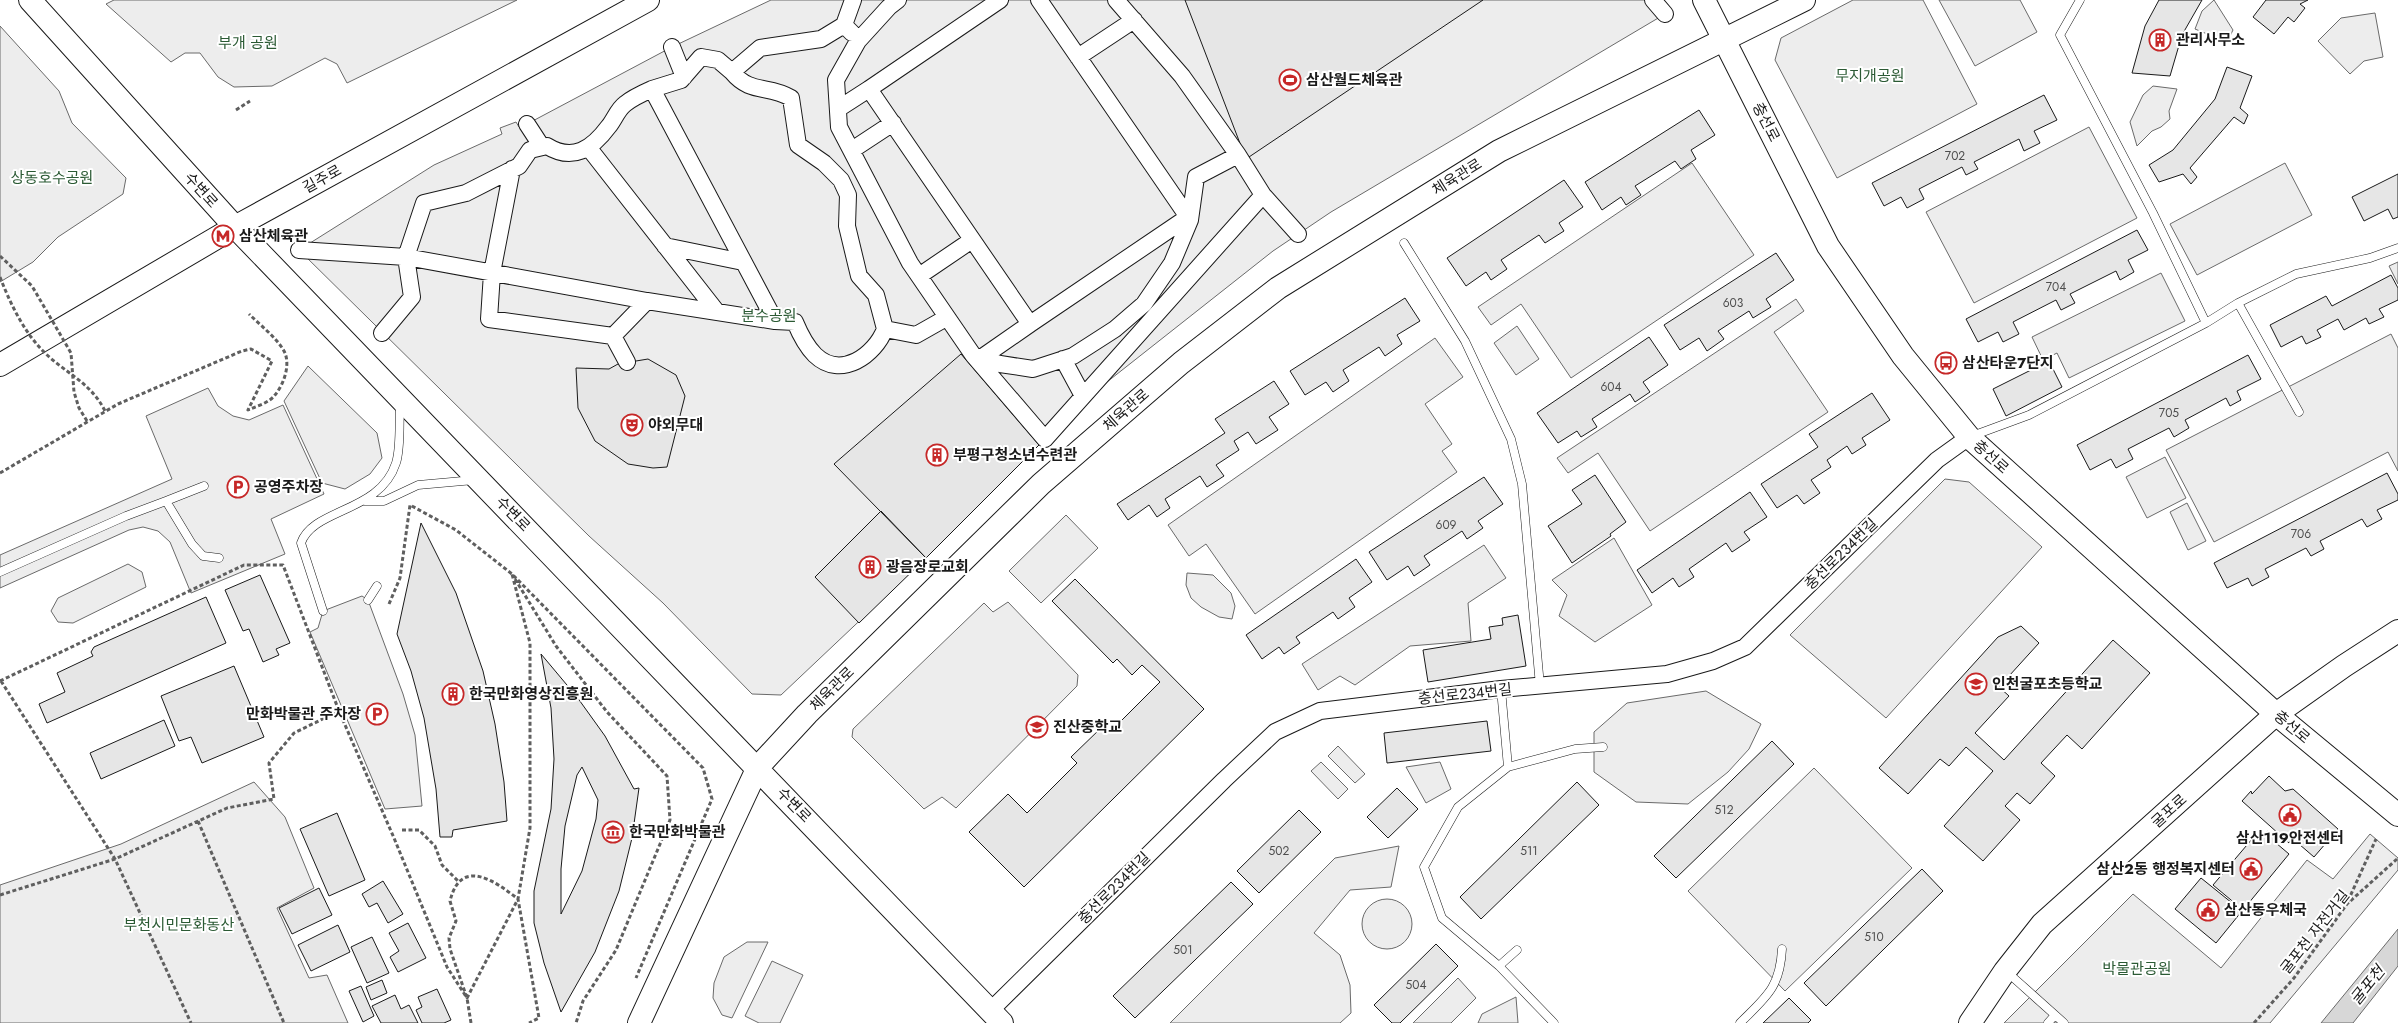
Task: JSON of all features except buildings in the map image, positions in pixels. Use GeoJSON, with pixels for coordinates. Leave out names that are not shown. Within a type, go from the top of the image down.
{"type":"FeatureCollection","features":[{"type":"Feature","properties":{"kind":"street","name":"수변로"},"geometry":{"type":"LineString","coordinates":[[30,0],[235,227],[758,767],[996,1017]]}},
{"type":"Feature","properties":{"kind":"street","name":"길주로"},"geometry":{"type":"LineString","coordinates":[[0,365],[235,227],[648,0]]}},
{"type":"Feature","properties":{"kind":"street"},"geometry":{"type":"LineString","coordinates":[[732,72],[760,48],[821,39],[844,25],[853,0]]}},
{"type":"Feature","properties":{"kind":"street"},"geometry":{"type":"LineString","coordinates":[[898,0],[889,7],[858,41],[836,80],[839,127],[919,276],[946,318],[1045,439],[1263,195]]}},
{"type":"Feature","properties":{"kind":"street"},"geometry":{"type":"LineString","coordinates":[[838,109],[1000,0]]}},
{"type":"Feature","properties":{"kind":"street"},"geometry":{"type":"LineString","coordinates":[[1039,0],[1189,218]]}},
{"type":"Feature","properties":{"kind":"street"},"geometry":{"type":"LineString","coordinates":[[1116,0],[1182,76],[1238,154],[1263,195],[1298,234]]}},
{"type":"Feature","properties":{"kind":"street"},"geometry":{"type":"LineString","coordinates":[[1653,0],[1665,14]]}},
{"type":"Feature","properties":{"kind":"street","name":"충선로"},"geometry":{"type":"LineString","coordinates":[[1704,0],[1828,246],[1903,356],[1969,437],[2276,714],[2398,815]]}},
{"type":"Feature","properties":{"kind":"street","name":"체육관로"},"geometry":{"type":"LineString","coordinates":[[639,1023],[758,767],[807,714],[1041,484],[1181,363],[1278,288],[1498,151],[1725,41],[1804,0]]}},
{"type":"Feature","properties":{"kind":"street"},"geometry":{"type":"LineString","coordinates":[[1078,57],[1134,20]]}},
{"type":"Feature","properties":{"kind":"street"},"geometry":{"type":"LineString","coordinates":[[844,25],[858,41]]}},
{"type":"Feature","properties":{"kind":"street"},"geometry":{"type":"LineString","coordinates":[[672,47],[684,76]]}},
{"type":"Feature","properties":{"kind":"street"},"geometry":{"type":"LineString","coordinates":[[298,250],[406,257],[647,301],[775,322],[795,322],[802,338],[816,356],[834,365],[857,362],[873,351],[885,329],[876,295],[859,276],[848,226],[848,195],[841,180],[824,163],[798,145],[791,98],[778,90],[755,88],[740,82],[718,60],[701,57],[681,80],[652,88],[623,105],[594,144],[577,152],[559,153],[547,146],[530,150],[520,166],[466,193],[424,203],[406,257],[412,297],[382,333]]}},
{"type":"Feature","properties":{"kind":"street"},"geometry":{"type":"LineString","coordinates":[[652,88],[775,322]]}},
{"type":"Feature","properties":{"kind":"street"},"geometry":{"type":"LineString","coordinates":[[869,89],[1030,324]]}},
{"type":"Feature","properties":{"kind":"street"},"geometry":{"type":"LineString","coordinates":[[527,124],[542,147]]}},
{"type":"Feature","properties":{"kind":"street"},"geometry":{"type":"LineString","coordinates":[[852,150],[893,124]]}},
{"type":"Feature","properties":{"kind":"street"},"geometry":{"type":"LineString","coordinates":[[588,147],[717,312]]}},
{"type":"Feature","properties":{"kind":"street"},"geometry":{"type":"LineString","coordinates":[[977,356],[1000,364],[1033,369],[1074,356],[1115,330],[1144,304],[1172,263],[1189,218],[1196,177],[1238,154]]}},
{"type":"Feature","properties":{"kind":"street"},"geometry":{"type":"LineString","coordinates":[[512,169],[492,273],[489,318],[613,336]]}},
{"type":"Feature","properties":{"kind":"street"},"geometry":{"type":"LineString","coordinates":[[977,356],[1030,324],[1189,218]]}},
{"type":"Feature","properties":{"kind":"street"},"geometry":{"type":"LineString","coordinates":[[919,276],[972,240]]}},
{"type":"Feature","properties":{"kind":"street"},"geometry":{"type":"LineString","coordinates":[[665,246],[743,262]]}},
{"type":"Feature","properties":{"kind":"street"},"geometry":{"type":"LineString","coordinates":[[613,336],[647,301]]}},
{"type":"Feature","properties":{"kind":"street"},"geometry":{"type":"LineString","coordinates":[[885,329],[916,335],[946,318]]}},
{"type":"Feature","properties":{"kind":"street"},"geometry":{"type":"LineString","coordinates":[[613,336],[626,362]]}},
{"type":"Feature","properties":{"kind":"street"},"geometry":{"type":"LineString","coordinates":[[1063,359],[1083,396]]}},
{"type":"Feature","properties":{"kind":"street","name":"충선로234번길"},"geometry":{"type":"LineString","coordinates":[[996,1017],[1224,780],[1275,732],[1320,712],[1501,689],[1667,674],[1713,662],[1745,647],[1937,460],[1969,437]]}},
{"type":"Feature","properties":{"kind":"street","name":"굴포로"},"geometry":{"type":"LineString","coordinates":[[1970,1023],[2005,971],[2042,924],[2276,714],[2398,631]]}},
{"type":"Feature","properties":{"kind":"lane"},"geometry":{"type":"LineString","coordinates":[[2080,0],[2060,35],[2149,205],[2206,323]]}},
{"type":"Feature","properties":{"kind":"lane"},"geometry":{"type":"LineString","coordinates":[[1404,243],[1465,342],[1511,439],[1522,484],[1540,686]]}},
{"type":"Feature","properties":{"kind":"lane"},"geometry":{"type":"LineString","coordinates":[[1969,437],[2029,415],[2296,274],[2370,258],[2398,248]]}},
{"type":"Feature","properties":{"kind":"lane"},"geometry":{"type":"LineString","coordinates":[[2238,303],[2299,412]]}},
{"type":"Feature","properties":{"kind":"lane"},"geometry":{"type":"LineString","coordinates":[[323,612],[301,543],[304,536],[317,523],[365,501],[386,483],[396,463],[401,398]]}},
{"type":"Feature","properties":{"kind":"lane"},"geometry":{"type":"LineString","coordinates":[[365,501],[384,500],[418,485],[480,480]]}},
{"type":"Feature","properties":{"kind":"lane"},"geometry":{"type":"LineString","coordinates":[[0,572],[126,516],[204,486]]}},
{"type":"Feature","properties":{"kind":"lane"},"geometry":{"type":"LineString","coordinates":[[166,502],[192,544],[203,556],[219,558]]}},
{"type":"Feature","properties":{"kind":"lane"},"geometry":{"type":"LineString","coordinates":[[368,600],[377,586]]}},
{"type":"Feature","properties":{"kind":"lane"},"geometry":{"type":"LineString","coordinates":[[1501,689],[1508,767]]}},
{"type":"Feature","properties":{"kind":"lane"},"geometry":{"type":"LineString","coordinates":[[1554,1023],[1499,966],[1442,918],[1424,868],[1458,807],[1508,767],[1575,749],[1603,747]]}},
{"type":"Feature","properties":{"kind":"lane"},"geometry":{"type":"LineString","coordinates":[[1740,1023],[1767,995],[1777,981],[1781,969],[1782,949]]}},
{"type":"Feature","properties":{"kind":"lane"},"geometry":{"type":"LineString","coordinates":[[1499,966],[1516,950]]}},
{"type":"Feature","properties":{"kind":"lane"},"geometry":{"type":"LineString","coordinates":[[2005,971],[2064,1023]]}},
{"type":"Feature","properties":{"kind":"lane"},"geometry":{"type":"LineString","coordinates":[[2048,1023],[2055,1015]]}},
{"type":"Feature","properties":{"kind":"path"},"geometry":{"type":"LineString","coordinates":[[236,110],[250,101]]}},
{"type":"Feature","properties":{"kind":"path"},"geometry":{"type":"LineString","coordinates":[[0,256],[32,286],[42,300],[71,353],[74,392],[79,408],[87,421]]}},
{"type":"Feature","properties":{"kind":"path"},"geometry":{"type":"LineString","coordinates":[[0,278],[19,319],[42,350],[89,387],[106,411]]}},
{"type":"Feature","properties":{"kind":"path"},"geometry":{"type":"LineString","coordinates":[[0,473],[75,427],[118,404],[251,349],[272,361],[248,410],[264,403],[275,395],[284,378],[288,363],[284,352],[249,314]]}},
{"type":"Feature","properties":{"kind":"path"},"geometry":{"type":"LineString","coordinates":[[390,604],[400,578],[410,505],[456,530],[512,574],[703,768],[712,799],[632,987]]}},
{"type":"Feature","properties":{"kind":"path"},"geometry":{"type":"LineString","coordinates":[[191,1023],[115,859],[0,681],[244,565],[283,565],[339,711],[447,967],[467,998]]}},
{"type":"Feature","properties":{"kind":"path"},"geometry":{"type":"LineString","coordinates":[[467,998],[518,899],[530,828],[530,643],[512,574]]}},
{"type":"Feature","properties":{"kind":"path"},"geometry":{"type":"LineString","coordinates":[[512,574],[567,660],[607,712],[667,776],[670,820],[616,950],[583,1001],[576,1023]]}},
{"type":"Feature","properties":{"kind":"path"},"geometry":{"type":"LineString","coordinates":[[0,895],[115,859],[227,808],[274,799],[269,763],[294,733],[339,711]]}},
{"type":"Feature","properties":{"kind":"path"},"geometry":{"type":"LineString","coordinates":[[198,821],[284,1023]]}},
{"type":"Feature","properties":{"kind":"path"},"geometry":{"type":"LineString","coordinates":[[402,830],[419,830],[435,846],[442,865],[458,882]]}},
{"type":"Feature","properties":{"kind":"path"},"geometry":{"type":"LineString","coordinates":[[2347,904],[2376,839]]}},
{"type":"Feature","properties":{"kind":"path","name":"굴포천 자전거길"},"geometry":{"type":"LineString","coordinates":[[2254,1023],[2294,978],[2347,904],[2397,859]]}},
{"type":"Feature","properties":{"kind":"path"},"geometry":{"type":"LineString","coordinates":[[471,1023],[467,998],[450,949],[449,938],[456,921],[450,901],[458,882],[466,878],[483,877],[495,881],[518,899],[539,1021],[529,1023]]}},
{"type":"Feature","properties":{"kind":"shaded area","name":"부개 공원"},"geometry":{"type":"Polygon","coordinates":[[[114,0],[517,0],[347,83],[337,64],[325,58],[272,86],[234,87],[218,77],[200,53],[185,53],[171,62],[106,4],[114,0]]]}},
{"type":"Feature","properties":{"kind":"shaded area","name":"분수공원"},"geometry":{"type":"Polygon","coordinates":[[[771,0],[1658,0],[1665,14],[1331,212],[1273,251],[1074,408],[926,558],[781,695],[752,694],[663,603],[589,536],[299,250],[434,165],[502,134],[500,128],[516,122],[519,127],[527,124],[672,47],[771,0]]]}},
{"type":"Feature","properties":{"kind":"shaded area","name":"무지개공원"},"geometry":{"type":"Polygon","coordinates":[[[1853,0],[1923,0],[1977,104],[1837,178],[1775,60],[1781,38],[1853,0]]]}},
{"type":"Feature","properties":{"kind":"shaded area"},"geometry":{"type":"Polygon","coordinates":[[[1939,0],[2020,0],[2037,32],[1975,66],[1939,0]]]}},
{"type":"Feature","properties":{"kind":"shaded area"},"geometry":{"type":"Polygon","coordinates":[[[2214,0],[2233,30],[2227,42],[2195,29],[2202,11],[2214,0]]]}},
{"type":"Feature","properties":{"kind":"shaded area"},"geometry":{"type":"Polygon","coordinates":[[[2375,13],[2383,57],[2364,61],[2350,74],[2318,41],[2341,18],[2375,13]]]}},
{"type":"Feature","properties":{"kind":"shaded area","name":"상동호수공원"},"geometry":{"type":"Polygon","coordinates":[[[0,26],[59,91],[72,123],[126,178],[123,194],[58,237],[33,262],[0,282],[0,26]]]}},
{"type":"Feature","properties":{"kind":"shaded area"},"geometry":{"type":"Polygon","coordinates":[[[2153,86],[2177,89],[2169,111],[2170,119],[2161,127],[2152,131],[2137,146],[2130,122],[2143,95],[2153,86]]]}},
{"type":"Feature","properties":{"kind":"shaded area"},"geometry":{"type":"Polygon","coordinates":[[[2089,127],[2137,218],[1974,303],[1926,212],[2089,127]]]}},
{"type":"Feature","properties":{"kind":"shaded area"},"geometry":{"type":"Polygon","coordinates":[[[1692,163],[1754,255],[1571,378],[1521,304],[1491,325],[1478,307],[1692,163]]]}},
{"type":"Feature","properties":{"kind":"shaded area"},"geometry":{"type":"Polygon","coordinates":[[[2285,163],[2312,215],[2197,275],[2170,224],[2285,163]]]}},
{"type":"Feature","properties":{"kind":"shaded area"},"geometry":{"type":"Polygon","coordinates":[[[2398,262],[2398,284],[2389,266],[2398,262]]]}},
{"type":"Feature","properties":{"kind":"shaded area"},"geometry":{"type":"Polygon","coordinates":[[[2161,273],[2185,321],[2069,378],[2057,353],[2043,360],[2032,337],[2161,273]]]}},
{"type":"Feature","properties":{"kind":"shaded area"},"geometry":{"type":"Polygon","coordinates":[[[1796,299],[1804,311],[1774,332],[1828,412],[1650,531],[1598,453],[1568,473],[1557,458],[1796,299]]]}},
{"type":"Feature","properties":{"kind":"shaded area"},"geometry":{"type":"Polygon","coordinates":[[[1517,326],[1539,359],[1516,375],[1494,343],[1517,326]]]}},
{"type":"Feature","properties":{"kind":"shaded area"},"geometry":{"type":"Polygon","coordinates":[[[2391,334],[2398,348],[2398,471],[2388,452],[2214,542],[2166,450],[2391,334]]]}},
{"type":"Feature","properties":{"kind":"shaded area"},"geometry":{"type":"Polygon","coordinates":[[[1435,338],[1463,377],[1425,404],[1452,444],[1442,451],[1457,472],[1255,614],[1206,544],[1189,556],[1168,525],[1435,338]]]}},
{"type":"Feature","properties":{"kind":"shaded area"},"geometry":{"type":"Polygon","coordinates":[[[308,366],[377,433],[382,458],[370,474],[345,489],[322,483],[284,401],[308,366]]]}},
{"type":"Feature","properties":{"kind":"shaded area","name":"공영주차장"},"geometry":{"type":"Polygon","coordinates":[[[208,388],[218,406],[233,416],[249,420],[283,405],[324,494],[271,519],[285,554],[191,593],[170,542],[158,531],[143,527],[129,530],[0,588],[0,555],[172,479],[146,416],[208,388]]]}},
{"type":"Feature","properties":{"kind":"shaded area"},"geometry":{"type":"Polygon","coordinates":[[[2165,457],[2186,498],[2147,518],[2126,477],[2165,457]]]}},
{"type":"Feature","properties":{"kind":"shaded area"},"geometry":{"type":"Polygon","coordinates":[[[1945,479],[1969,482],[2042,547],[1886,718],[1790,635],[1945,479]]]}},
{"type":"Feature","properties":{"kind":"shaded area"},"geometry":{"type":"Polygon","coordinates":[[[2187,503],[2206,541],[2188,550],[2170,512],[2187,503]]]}},
{"type":"Feature","properties":{"kind":"shaded area"},"geometry":{"type":"Polygon","coordinates":[[[1066,515],[1098,548],[1041,603],[1009,571],[1066,515]]]}},
{"type":"Feature","properties":{"kind":"shaded area"},"geometry":{"type":"Polygon","coordinates":[[[1614,538],[1652,605],[1595,642],[1559,616],[1567,595],[1552,580],[1614,538]]]}},
{"type":"Feature","properties":{"kind":"shaded area"},"geometry":{"type":"Polygon","coordinates":[[[1484,545],[1506,578],[1468,603],[1471,641],[1410,646],[1355,685],[1340,676],[1318,690],[1302,664],[1484,545]]]}},
{"type":"Feature","properties":{"kind":"shaded area"},"geometry":{"type":"Polygon","coordinates":[[[128,564],[142,572],[146,587],[73,623],[58,622],[51,611],[58,598],[128,564]]]}},
{"type":"Feature","properties":{"kind":"shaded area"},"geometry":{"type":"Polygon","coordinates":[[[1187,573],[1213,575],[1231,593],[1235,606],[1232,619],[1219,617],[1201,607],[1191,598],[1186,585],[1187,573]]]}},
{"type":"Feature","properties":{"kind":"shaded area","name":"만화박물관 주차장"},"geometry":{"type":"Polygon","coordinates":[[[362,596],[368,600],[403,694],[415,735],[422,806],[385,809],[310,632],[318,628],[323,611],[362,596]]]}},
{"type":"Feature","properties":{"kind":"shaded area"},"geometry":{"type":"Polygon","coordinates":[[[1008,602],[1078,675],[1077,686],[956,808],[942,797],[924,809],[852,737],[853,729],[984,603],[993,612],[1008,602]]]}},
{"type":"Feature","properties":{"kind":"shaded area"},"geometry":{"type":"Polygon","coordinates":[[[1706,691],[1761,724],[1749,749],[1728,772],[1688,804],[1636,802],[1594,772],[1594,732],[1627,703],[1706,691]]]}},
{"type":"Feature","properties":{"kind":"shaded area"},"geometry":{"type":"Polygon","coordinates":[[[1338,746],[1365,774],[1355,783],[1328,756],[1338,746]]]}},
{"type":"Feature","properties":{"kind":"shaded area"},"geometry":{"type":"Polygon","coordinates":[[[1321,762],[1348,789],[1338,799],[1311,771],[1321,762]]]}},
{"type":"Feature","properties":{"kind":"shaded area"},"geometry":{"type":"Polygon","coordinates":[[[1440,762],[1451,789],[1426,803],[1406,767],[1440,762]]]}},
{"type":"Feature","properties":{"kind":"shaded area"},"geometry":{"type":"Polygon","coordinates":[[[1814,768],[1912,868],[1785,991],[1688,891],[1814,768]]]}},
{"type":"Feature","properties":{"kind":"shaded area","name":"부천시민문화동산"},"geometry":{"type":"Polygon","coordinates":[[[254,782],[285,817],[314,888],[277,908],[309,978],[327,975],[348,1023],[0,1023],[0,885],[121,844],[254,782]]]}},
{"type":"Feature","properties":{"kind":"shaded area","name":"박물관공원"},"geometry":{"type":"Polygon","coordinates":[[[2370,834],[2398,858],[2398,870],[2270,1023],[2004,1023],[2133,894],[2221,968],[2307,860],[2333,879],[2370,834]]]}},
{"type":"Feature","properties":{"kind":"shaded area"},"geometry":{"type":"Polygon","coordinates":[[[1399,846],[1391,887],[1350,890],[1314,933],[1340,955],[1350,985],[1351,1013],[1340,1023],[1170,1023],[1335,858],[1399,846]]]}},
{"type":"Feature","properties":{"kind":"shaded area"},"geometry":{"type":"Polygon","coordinates":[[[1387,899],[1401,903],[1408,910],[1412,924],[1408,938],[1401,945],[1387,949],[1373,945],[1366,938],[1362,924],[1366,910],[1373,903],[1387,899]]]}},
{"type":"Feature","properties":{"kind":"shaded area"},"geometry":{"type":"Polygon","coordinates":[[[747,942],[768,942],[732,1018],[722,1015],[713,998],[714,983],[724,957],[747,942]]]}},
{"type":"Feature","properties":{"kind":"shaded area"},"geometry":{"type":"Polygon","coordinates":[[[772,961],[803,975],[780,1023],[759,1023],[745,1016],[772,961]]]}},
{"type":"Feature","properties":{"kind":"shaded area"},"geometry":{"type":"Polygon","coordinates":[[[1458,978],[1476,998],[1451,1023],[1413,1023],[1458,978]]]}},
{"type":"Feature","properties":{"kind":"shaded area"},"geometry":{"type":"Polygon","coordinates":[[[1516,997],[1518,1023],[1478,1023],[1482,1014],[1516,997]]]}},
{"type":"Feature","properties":{"kind":"water","name":"굴포천"},"geometry":{"type":"Polygon","coordinates":[[[2398,929],[2398,966],[2353,1023],[2321,1023],[2398,929]]]}},
{"type":"Feature","properties":{"kind":"place","name":"관리사무소"},"geometry":{"type":"Point","coordinates":[2160,40]}},
{"type":"Feature","properties":{"kind":"place","name":"삼산월드체육관"},"geometry":{"type":"Point","coordinates":[1290,80]}},
{"type":"Feature","properties":{"kind":"place","name":"삼산체육관"},"geometry":{"type":"Point","coordinates":[223,236]}},
{"type":"Feature","properties":{"kind":"place","name":"삼산타운7단지"},"geometry":{"type":"Point","coordinates":[1946,363]}},
{"type":"Feature","properties":{"kind":"place","name":"야외무대"},"geometry":{"type":"Point","coordinates":[632,425]}},
{"type":"Feature","properties":{"kind":"place","name":"부평구청소년수련관"},"geometry":{"type":"Point","coordinates":[937,455]}},
{"type":"Feature","properties":{"kind":"place","name":"공영주차장"},"geometry":{"type":"Point","coordinates":[238,487]}},
{"type":"Feature","properties":{"kind":"place","name":"광음장로교회"},"geometry":{"type":"Point","coordinates":[870,567]}},
{"type":"Feature","properties":{"kind":"place","name":"인천굴포초등학교"},"geometry":{"type":"Point","coordinates":[1976,684]}},
{"type":"Feature","properties":{"kind":"place","name":"한국만화영상진흥원"},"geometry":{"type":"Point","coordinates":[453,694]}},
{"type":"Feature","properties":{"kind":"place","name":"만화박물관 주차장"},"geometry":{"type":"Point","coordinates":[377,714]}},
{"type":"Feature","properties":{"kind":"place","name":"진산중학교"},"geometry":{"type":"Point","coordinates":[1037,727]}},
{"type":"Feature","properties":{"kind":"place","name":"삼산119안전센터"},"geometry":{"type":"Point","coordinates":[2290,815]}},
{"type":"Feature","properties":{"kind":"place","name":"한국만화박물관"},"geometry":{"type":"Point","coordinates":[613,832]}},
{"type":"Feature","properties":{"kind":"place","name":"삼산2동 행정복지센터"},"geometry":{"type":"Point","coordinates":[2251,869]}},
{"type":"Feature","properties":{"kind":"place","name":"삼산동우체국"},"geometry":{"type":"Point","coordinates":[2208,910]}}]}
